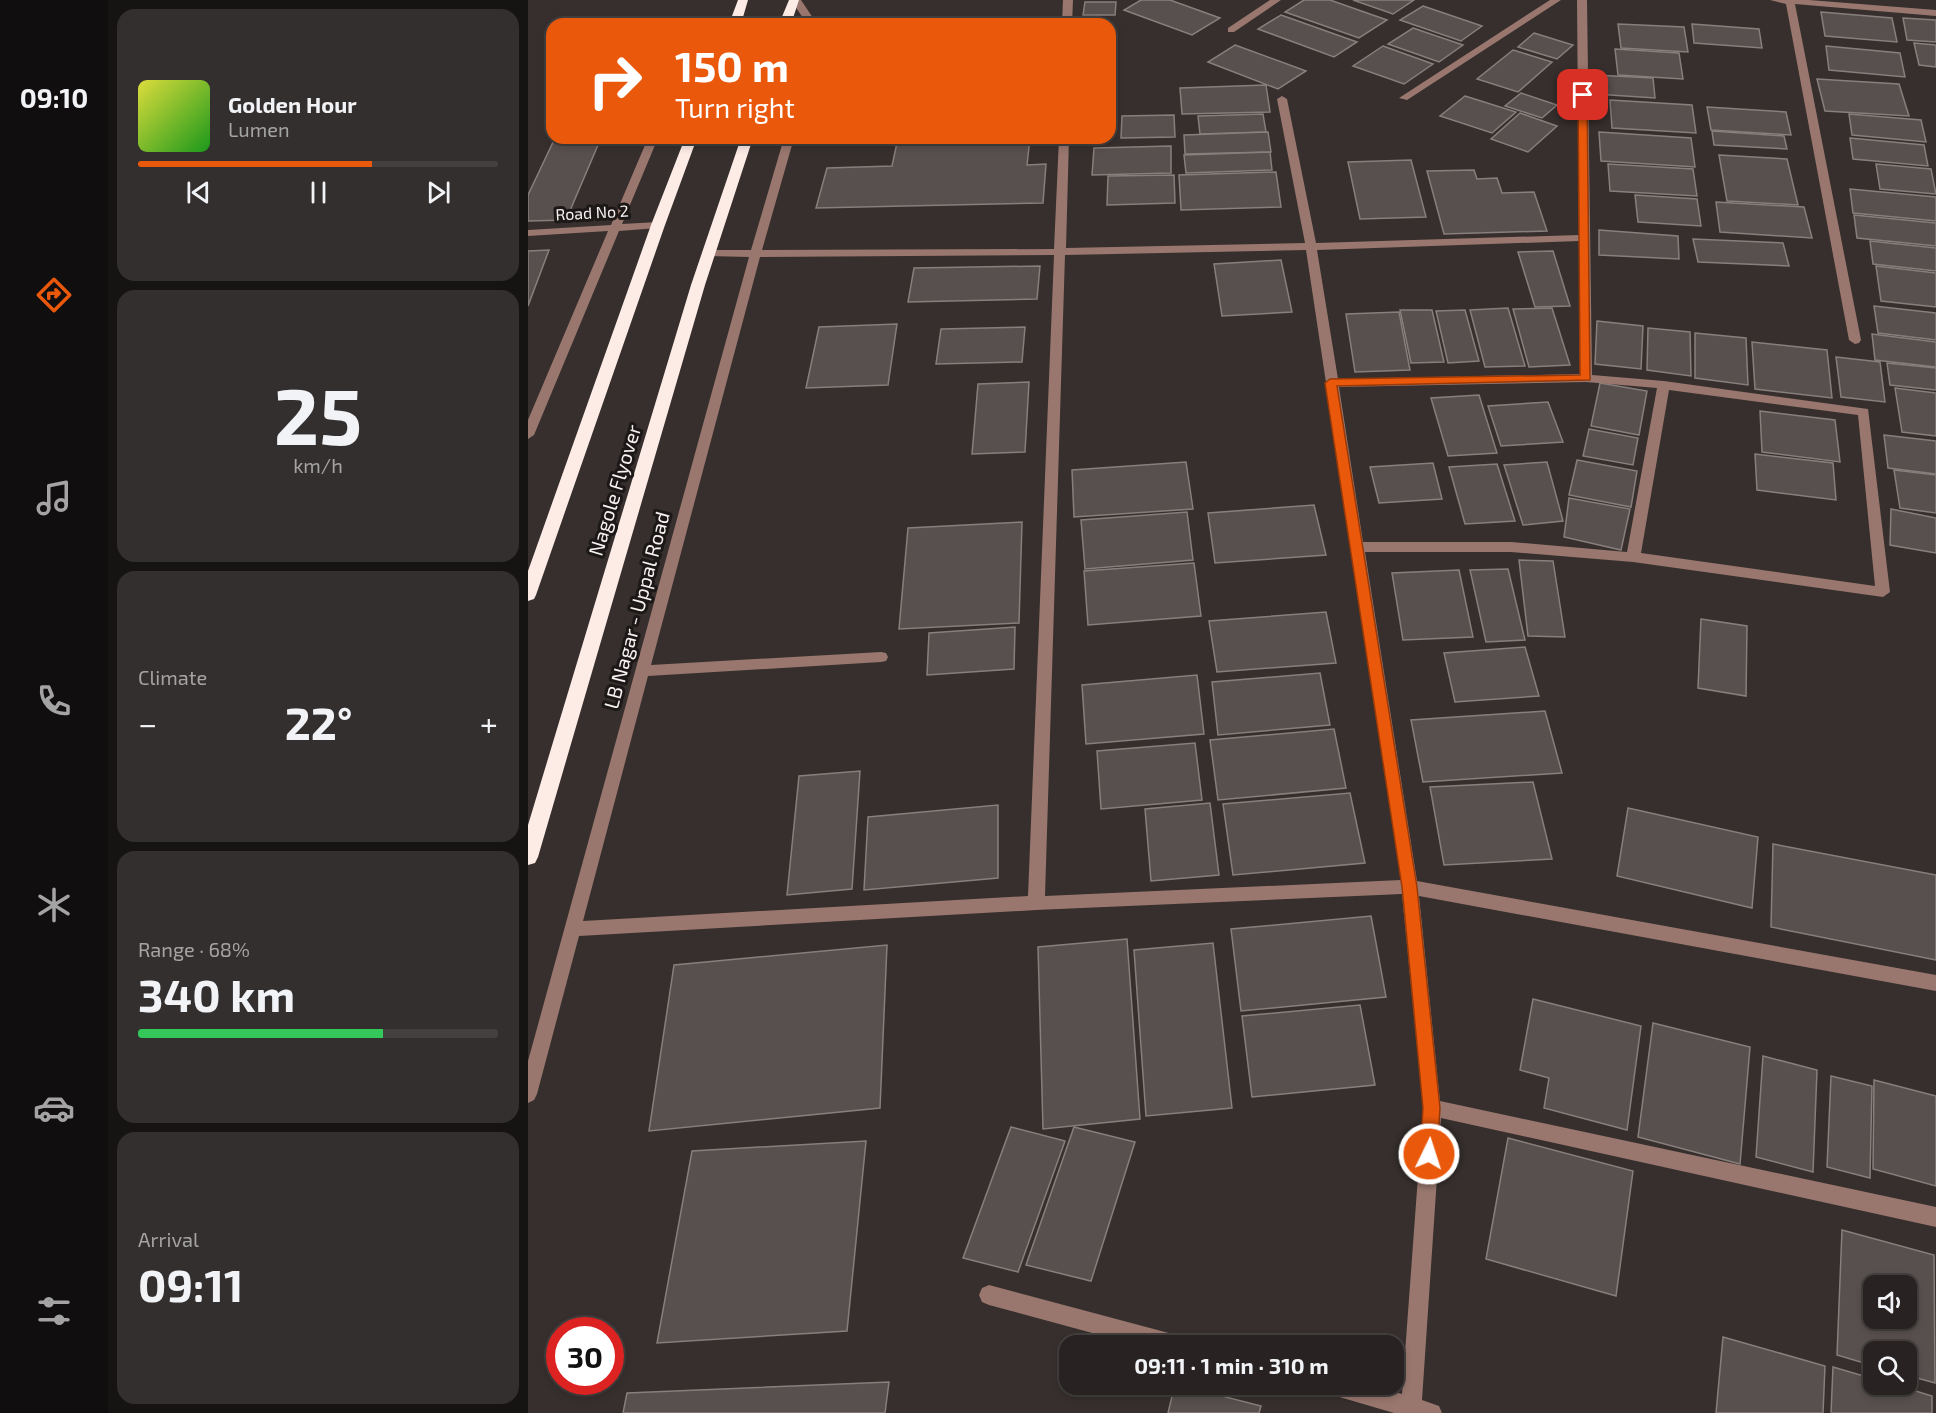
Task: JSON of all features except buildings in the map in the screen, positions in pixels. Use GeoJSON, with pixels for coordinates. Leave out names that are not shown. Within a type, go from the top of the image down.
{"type":"FeatureCollection","features":[{"type":"Feature","properties":{"kind":"highway"},"geometry":{"type":"LineString","coordinates":[[737,18],[743,0]]}},
{"type":"Feature","properties":{"kind":"highway"},"geometry":{"type":"LineString","coordinates":[[788,18],[795,0]]}},
{"type":"Feature","properties":{"kind":"highway"},"geometry":{"type":"LineString","coordinates":[[528,595],[689,144]]}},
{"type":"Feature","properties":{"kind":"highway","name":"Nagole Flyover"},"geometry":{"type":"LineString","coordinates":[[528,857],[708,253],[745,144]]}},
{"type":"Feature","properties":{"kind":"street"},"geometry":{"type":"LineString","coordinates":[[795,0],[808,18]]}},
{"type":"Feature","properties":{"kind":"street"},"geometry":{"type":"LineString","coordinates":[[1067,18],[1068,0]]}},
{"type":"Feature","properties":{"kind":"street"},"geometry":{"type":"LineString","coordinates":[[1231,30],[1276,0]]}},
{"type":"Feature","properties":{"kind":"street"},"geometry":{"type":"LineString","coordinates":[[1404,98],[1556,0]]}},
{"type":"Feature","properties":{"kind":"street"},"geometry":{"type":"LineString","coordinates":[[1582,0],[1586,378]]}},
{"type":"Feature","properties":{"kind":"street"},"geometry":{"type":"LineString","coordinates":[[1774,0],[1936,13]]}},
{"type":"Feature","properties":{"kind":"street"},"geometry":{"type":"LineString","coordinates":[[1790,2],[1855,340]]}},
{"type":"Feature","properties":{"kind":"street"},"geometry":{"type":"LineString","coordinates":[[1282,99],[1311,247],[1330,383],[1358,547],[1410,887],[1432,1108],[1418,1411],[1363,1395]]}},
{"type":"Feature","properties":{"kind":"street"},"geometry":{"type":"LineString","coordinates":[[528,435],[651,144]]}},
{"type":"Feature","properties":{"kind":"street","name":"LB Nagar - Uppal Road"},"geometry":{"type":"LineString","coordinates":[[528,1094],[755,254],[787,144]]}},
{"type":"Feature","properties":{"kind":"street"},"geometry":{"type":"LineString","coordinates":[[1036,903],[1064,144]]}},
{"type":"Feature","properties":{"kind":"street","name":"Road No 2"},"geometry":{"type":"LineString","coordinates":[[528,233],[658,225]]}},
{"type":"Feature","properties":{"kind":"street"},"geometry":{"type":"LineString","coordinates":[[708,253],[1060,252],[1584,238]]}},
{"type":"Feature","properties":{"kind":"street"},"geometry":{"type":"LineString","coordinates":[[1330,383],[1586,378],[1664,385],[1864,411],[1883,592],[1633,557],[1620,558],[1511,547],[1358,547]]}},
{"type":"Feature","properties":{"kind":"street"},"geometry":{"type":"LineString","coordinates":[[1633,557],[1664,385]]}},
{"type":"Feature","properties":{"kind":"street"},"geometry":{"type":"LineString","coordinates":[[644,671],[881,657]]}},
{"type":"Feature","properties":{"kind":"street"},"geometry":{"type":"LineString","coordinates":[[572,929],[1036,903],[1410,887],[1936,983]]}},
{"type":"Feature","properties":{"kind":"street"},"geometry":{"type":"LineString","coordinates":[[1432,1108],[1936,1217]]}},
{"type":"Feature","properties":{"kind":"street"},"geometry":{"type":"LineString","coordinates":[[989,1295],[1139,1335]]}},
{"type":"Feature","properties":{"kind":"route"},"geometry":{"type":"LineString","coordinates":[[1429,1154],[1432,1108],[1410,887],[1358,547],[1330,383],[1586,378],[1583,95]]}}]}
